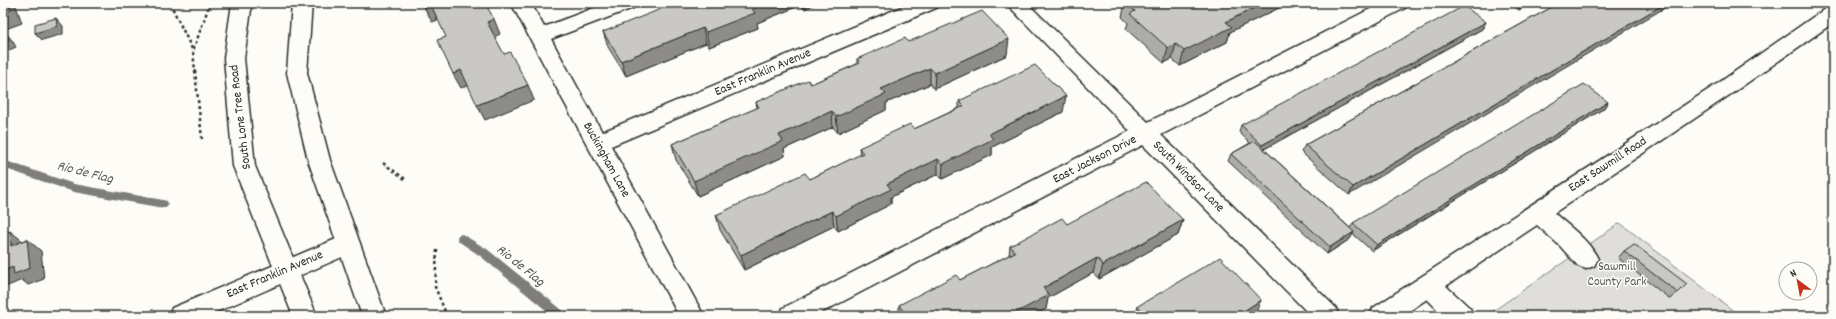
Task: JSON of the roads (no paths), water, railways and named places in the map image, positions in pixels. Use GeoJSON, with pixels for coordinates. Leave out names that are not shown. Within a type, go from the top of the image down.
{"type":"FeatureCollection","features":[{"type":"Feature","properties":{"kind":"street","name":"South Lone Tree Road"},"geometry":{"type":"LineString","coordinates":[[242,3],[234,58],[244,166],[304,316]]}},
{"type":"Feature","properties":{"kind":"street"},"geometry":{"type":"LineString","coordinates":[[302,3],[297,73],[319,160],[374,316]]}},
{"type":"Feature","properties":{"kind":"street","name":"Buckingham Lane"},"geometry":{"type":"LineString","coordinates":[[521,3],[692,316]]}},
{"type":"Feature","properties":{"kind":"street"},"geometry":{"type":"LineString","coordinates":[[539,36],[626,3]]}},
{"type":"Feature","properties":{"kind":"street","name":"East Franklin Avenue"},"geometry":{"type":"LineString","coordinates":[[597,143],[929,3]]}},
{"type":"Feature","properties":{"kind":"street","name":"South Windsor Lane"},"geometry":{"type":"LineString","coordinates":[[1016,3],[1327,316]]}},
{"type":"Feature","properties":{"kind":"street","name":"East Jackson Drive"},"geometry":{"type":"LineString","coordinates":[[792,316],[1398,3]]}},
{"type":"Feature","properties":{"kind":"street","name":"East Sawmill Road"},"geometry":{"type":"LineString","coordinates":[[1382,316],[1727,87],[1833,13]]}},
{"type":"Feature","properties":{"kind":"street"},"geometry":{"type":"LineString","coordinates":[[1537,212],[1568,239],[1586,259]]}},
{"type":"Feature","properties":{"kind":"street","name":"East Franklin Avenue"},"geometry":{"type":"LineString","coordinates":[[181,316],[348,244]]}},
{"type":"Feature","properties":{"kind":"street"},"geometry":{"type":"LineString","coordinates":[[1429,285],[1461,316]]}},
{"type":"Feature","properties":{"kind":"waterway","name":"Rio de Flag"},"geometry":{"type":"LineString","coordinates":[[3,164],[74,188],[163,204]]}},
{"type":"Feature","properties":{"kind":"waterway","name":"Rio de Flag"},"geometry":{"type":"LineString","coordinates":[[462,238],[483,252],[560,316]]}},
{"type":"Feature","properties":{"kind":"park label","name":"Sawmill County Park"},"geometry":{"type":"Point","coordinates":[1617,274]}}]}
